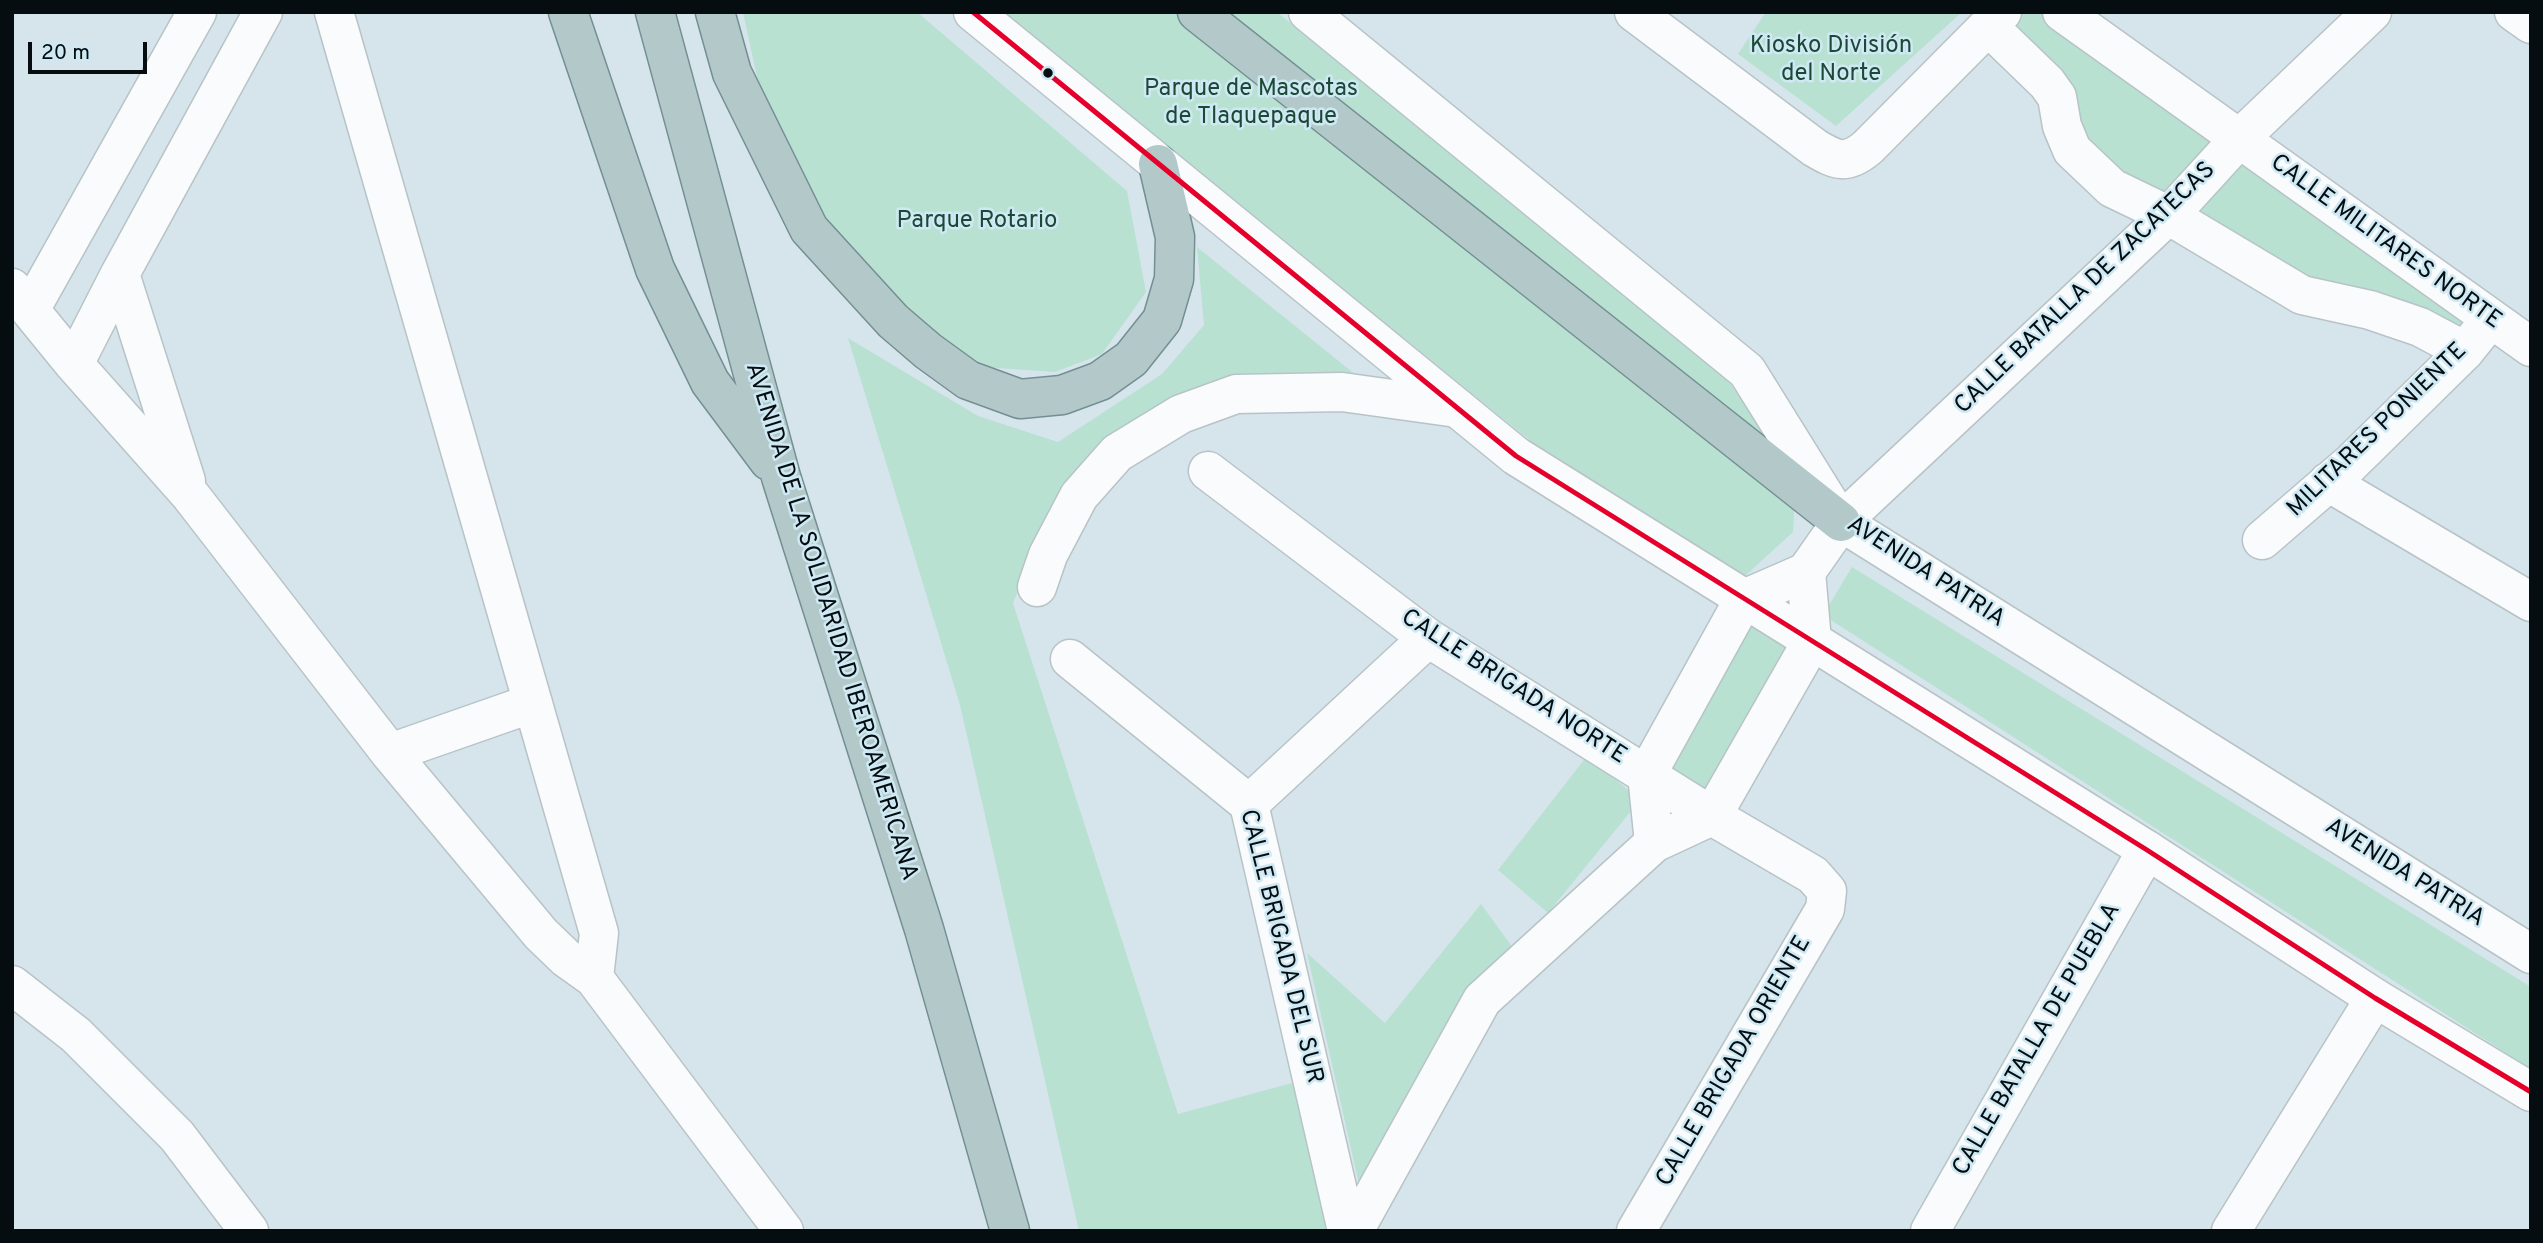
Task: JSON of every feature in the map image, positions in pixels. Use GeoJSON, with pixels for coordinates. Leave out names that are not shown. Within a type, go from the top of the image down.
{"type":"FeatureCollection","features":[{"type":"Feature","properties":{"kind":"highway"},"geometry":{"type":"LineString","coordinates":[[568,12],[655,269],[710,382],[781,477]]}},
{"type":"Feature","properties":{"kind":"highway","name":"AVENIDA DE LA SOLIDARIDAD IBEROAMERICANA"},"geometry":{"type":"LineString","coordinates":[[655,12],[781,477],[924,929],[1010,1231]]}},
{"type":"Feature","properties":{"kind":"highway"},"geometry":{"type":"LineString","coordinates":[[715,12],[732,73],[809,229],[892,321],[928,351],[968,380],[1020,399],[1062,395],[1100,381],[1131,359],[1162,320],[1174,279],[1175,237],[1158,164]]}},
{"type":"Feature","properties":{"kind":"highway"},"geometry":{"type":"LineString","coordinates":[[1197,12],[1841,522]]}},
{"type":"Feature","properties":{"kind":"street"},"geometry":{"type":"LineString","coordinates":[[74,364],[255,27],[197,12],[21,299],[74,364],[191,496],[390,752],[541,934],[566,958],[594,978],[784,1231]]}},
{"type":"Feature","properties":{"kind":"street"},"geometry":{"type":"LineString","coordinates":[[334,12],[599,933],[594,978]]}},
{"type":"Feature","properties":{"kind":"street"},"geometry":{"type":"LineString","coordinates":[[973,12],[1516,456],[2147,850],[2375,998],[2531,1092]]}},
{"type":"Feature","properties":{"kind":"street","name":"AVENIDA PATRIA"},"geometry":{"type":"LineString","coordinates":[[1308,12],[1747,371],[1841,522],[2531,954]]}},
{"type":"Feature","properties":{"kind":"street"},"geometry":{"type":"LineString","coordinates":[[1634,12],[1815,148],[1830,157],[1846,160],[1858,156],[1868,147],[1995,19],[2057,97],[2062,126],[2072,150],[2112,188],[2168,215],[2302,295],[2395,318],[2420,327],[2465,351]]}},
{"type":"Feature","properties":{"kind":"street","name":"CALLE MILITARES NORTE"},"geometry":{"type":"LineString","coordinates":[[2062,12],[2531,347]]}},
{"type":"Feature","properties":{"kind":"street","name":"CALLE BATALLA DE ZACATECAS"},"geometry":{"type":"LineString","coordinates":[[1806,572],[1841,522],[2168,215],[2239,139],[2372,12]]}},
{"type":"Feature","properties":{"kind":"street"},"geometry":{"type":"LineString","coordinates":[[2514,12],[2531,24]]}},
{"type":"Feature","properties":{"kind":"street"},"geometry":{"type":"LineString","coordinates":[[120,274],[191,496]]}},
{"type":"Feature","properties":{"kind":"street","name":"MILITARES PONIENTE"},"geometry":{"type":"LineString","coordinates":[[2262,541],[2350,464],[2465,351],[2491,318]]}},
{"type":"Feature","properties":{"kind":"street"},"geometry":{"type":"LineString","coordinates":[[1037,587],[1048,555],[1079,496],[1117,453],[1181,414],[1237,394],[1342,393],[1457,408]]}},
{"type":"Feature","properties":{"kind":"street","name":"CALLE BRIGADA NORTE"},"geometry":{"type":"LineString","coordinates":[[1208,471],[1428,638],[1712,816],[1814,875],[1827,891]]}},
{"type":"Feature","properties":{"kind":"street"},"geometry":{"type":"LineString","coordinates":[[2328,482],[2531,602]]}},
{"type":"Feature","properties":{"kind":"street"},"geometry":{"type":"LineString","coordinates":[[1354,1231],[1482,1000],[1654,843],[1712,816],[1812,641],[1806,572],[1744,599],[1647,774],[1654,843]]}},
{"type":"Feature","properties":{"kind":"street"},"geometry":{"type":"LineString","coordinates":[[1249,804],[1428,638]]}},
{"type":"Feature","properties":{"kind":"street","name":"CALLE BRIGADA DEL SUR"},"geometry":{"type":"LineString","coordinates":[[1070,659],[1249,804],[1347,1231]]}},
{"type":"Feature","properties":{"kind":"street"},"geometry":{"type":"LineString","coordinates":[[390,752],[533,703]]}},
{"type":"Feature","properties":{"kind":"street","name":"CALLE BATALLA DE PUEBLA"},"geometry":{"type":"LineString","coordinates":[[1930,1231],[2147,850]]}},
{"type":"Feature","properties":{"kind":"street","name":"CALLE BRIGADA ORIENTE"},"geometry":{"type":"LineString","coordinates":[[1636,1231],[1825,909],[1827,891]]}},
{"type":"Feature","properties":{"kind":"street"},"geometry":{"type":"LineString","coordinates":[[12,985],[76,1035],[177,1136],[249,1231]]}},
{"type":"Feature","properties":{"kind":"street"},"geometry":{"type":"LineString","coordinates":[[2231,1231],[2375,998]]}},
{"type":"Feature","properties":{"kind":"green space","name":"Parque Rotario"},"geometry":{"type":"Polygon","coordinates":[[[743,12],[917,12],[1127,191],[1146,292],[1102,354],[1055,372],[982,367],[898,314],[816,217],[757,77],[743,12]]]}},
{"type":"Feature","properties":{"kind":"green space","name":"Parque de Mascotas de Tlaquepaque"},"geometry":{"type":"Polygon","coordinates":[[[1000,12],[1277,12],[1728,381],[1796,474],[1793,532],[1745,576],[1537,446],[1000,12]]]}},
{"type":"Feature","properties":{"kind":"green space","name":"Kiosko División del Norte"},"geometry":{"type":"Polygon","coordinates":[[[1766,12],[1962,12],[1836,126],[1738,54],[1766,12]]]}},
{"type":"Feature","properties":{"kind":"green space"},"geometry":{"type":"Polygon","coordinates":[[[2011,12],[2062,12],[2226,130],[2168,215],[2101,178],[2002,26],[2011,12]]]}},
{"type":"Feature","properties":{"kind":"green space"},"geometry":{"type":"Polygon","coordinates":[[[2239,139],[2482,312],[2465,351],[2311,297],[2176,208],[2239,139]]]}},
{"type":"Feature","properties":{"kind":"green space"},"geometry":{"type":"Polygon","coordinates":[[[1197,247],[1356,375],[1229,379],[1050,516],[1013,603],[1178,1114],[1292,1083],[1333,1231],[1079,1231],[960,705],[848,338],[978,416],[1058,442],[1162,374],[1204,325],[1197,247]]]}},
{"type":"Feature","properties":{"kind":"green space"},"geometry":{"type":"Polygon","coordinates":[[[1852,567],[2531,987],[2531,1069],[1823,615],[1852,567]]]}},
{"type":"Feature","properties":{"kind":"green space"},"geometry":{"type":"Polygon","coordinates":[[[1744,599],[1807,637],[1712,816],[1647,774],[1744,599]]]}},
{"type":"Feature","properties":{"kind":"green space"},"geometry":{"type":"Polygon","coordinates":[[[1587,756],[1640,800],[1548,913],[1498,870],[1587,756]]]}},
{"type":"Feature","properties":{"kind":"green space"},"geometry":{"type":"Polygon","coordinates":[[[1481,904],[1513,948],[1359,1184],[1307,953],[1385,1023],[1481,904]]]}},
{"type":"Feature","properties":{"kind":"transit line"},"geometry":{"type":"LineString","coordinates":[[973,12],[1516,456],[2147,850],[2375,998],[2531,1092]]}}]}
